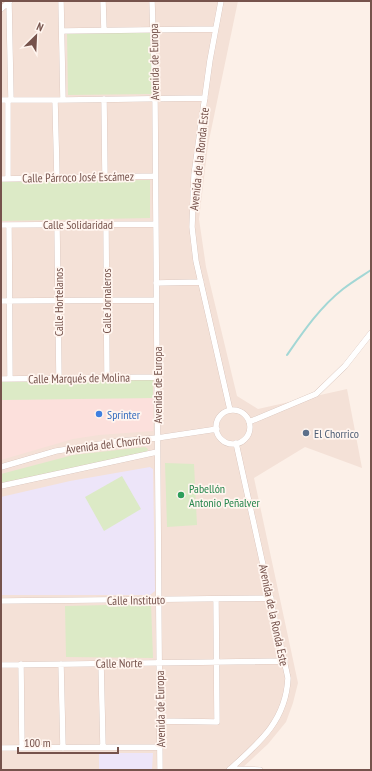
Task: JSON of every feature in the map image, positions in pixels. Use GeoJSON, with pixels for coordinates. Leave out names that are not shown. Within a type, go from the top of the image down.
{"type":"FeatureCollection","features":[{"type":"Feature","properties":{"kind":"street"},"geometry":{"type":"LineString","coordinates":[[61,1],[63,100]]}},
{"type":"Feature","properties":{"kind":"street"},"geometry":{"type":"LineString","coordinates":[[103,1],[104,30]]}},
{"type":"Feature","properties":{"kind":"street","name":"Avenida de Europa"},"geometry":{"type":"LineString","coordinates":[[152,1],[155,98],[160,770]]}},
{"type":"Feature","properties":{"kind":"street","name":"Avenida de la Ronda Este"},"geometry":{"type":"LineString","coordinates":[[221,1],[210,60],[194,175],[193,219],[196,260],[230,410]]}},
{"type":"Feature","properties":{"kind":"street"},"geometry":{"type":"LineString","coordinates":[[5,4],[9,100],[8,179]]}},
{"type":"Feature","properties":{"kind":"street"},"geometry":{"type":"LineString","coordinates":[[62,31],[216,29]]}},
{"type":"Feature","properties":{"kind":"street"},"geometry":{"type":"LineString","coordinates":[[1,100],[205,98]]}},
{"type":"Feature","properties":{"kind":"street"},"geometry":{"type":"LineString","coordinates":[[104,99],[105,177]]}},
{"type":"Feature","properties":{"kind":"street"},"geometry":{"type":"LineString","coordinates":[[55,100],[56,178]]}},
{"type":"Feature","properties":{"kind":"street","name":"Calle Párroco José Escámez"},"geometry":{"type":"LineString","coordinates":[[1,179],[155,176]]}},
{"type":"Feature","properties":{"kind":"street","name":"Calle Jornaleros"},"geometry":{"type":"LineString","coordinates":[[106,224],[107,378]]}},
{"type":"Feature","properties":{"kind":"street","name":"Calle Solidaridad"},"geometry":{"type":"LineString","coordinates":[[1,225],[156,224]]}},
{"type":"Feature","properties":{"kind":"street"},"geometry":{"type":"LineString","coordinates":[[9,225],[10,379]]}},
{"type":"Feature","properties":{"kind":"street","name":"Calle Hortelanos"},"geometry":{"type":"LineString","coordinates":[[58,225],[59,378]]}},
{"type":"Feature","properties":{"kind":"street"},"geometry":{"type":"LineString","coordinates":[[156,283],[201,282]]}},
{"type":"Feature","properties":{"kind":"street"},"geometry":{"type":"LineString","coordinates":[[1,301],[156,300]]}},
{"type":"Feature","properties":{"kind":"street"},"geometry":{"type":"LineString","coordinates":[[249,422],[316,394],[345,366],[371,333]]}},
{"type":"Feature","properties":{"kind":"street","name":"Calle Marqués de Molina"},"geometry":{"type":"LineString","coordinates":[[1,379],[157,377]]}},
{"type":"Feature","properties":{"kind":"street"},"geometry":{"type":"LineString","coordinates":[[230,410],[240,411],[247,417],[249,422],[249,433],[241,441],[236,443],[226,441],[218,434],[217,424],[221,415],[230,410]]}},
{"type":"Feature","properties":{"kind":"street","name":"Avenida del Chorrico"},"geometry":{"type":"LineString","coordinates":[[1,467],[56,451],[120,441],[157,438],[217,429]]}},
{"type":"Feature","properties":{"kind":"street","name":"Avenida de la Ronda Este"},"geometry":{"type":"LineString","coordinates":[[230,770],[270,729],[278,718],[285,703],[288,690],[288,678],[285,661],[236,443]]}},
{"type":"Feature","properties":{"kind":"street","name":"Avenida del Chorrico"},"geometry":{"type":"LineString","coordinates":[[1,486],[157,452]]}},
{"type":"Feature","properties":{"kind":"street","name":"Calle Instituto"},"geometry":{"type":"LineString","coordinates":[[1,601],[271,598]]}},
{"type":"Feature","properties":{"kind":"street"},"geometry":{"type":"LineString","coordinates":[[160,722],[217,722],[216,599]]}},
{"type":"Feature","properties":{"kind":"street","name":"Calle Norte"},"geometry":{"type":"LineString","coordinates":[[1,665],[285,661]]}},
{"type":"Feature","properties":{"kind":"street"},"geometry":{"type":"LineString","coordinates":[[101,663],[103,747]]}},
{"type":"Feature","properties":{"kind":"street"},"geometry":{"type":"LineString","coordinates":[[20,664],[22,748]]}},
{"type":"Feature","properties":{"kind":"street"},"geometry":{"type":"LineString","coordinates":[[61,664],[63,748]]}},
{"type":"Feature","properties":{"kind":"street"},"geometry":{"type":"LineString","coordinates":[[1,748],[160,747]]}},
{"type":"Feature","properties":{"kind":"street"},"geometry":{"type":"LineString","coordinates":[[230,770],[260,770]]}},
{"type":"Feature","properties":{"kind":"shaded area"},"geometry":{"type":"Polygon","coordinates":[[[1,1],[238,1],[208,145],[199,219],[206,267],[237,396],[258,409],[347,389],[362,468],[305,447],[254,478],[298,683],[286,722],[268,744],[240,770],[1,770],[1,1]]]}},
{"type":"Feature","properties":{"kind":"shaded area"},"geometry":{"type":"Polygon","coordinates":[[[153,398],[153,431],[99,435],[73,439],[1,460],[1,400],[153,398]]]}},
{"type":"Feature","properties":{"kind":"shaded area"},"geometry":{"type":"Polygon","coordinates":[[[150,467],[153,469],[155,591],[150,595],[1,595],[1,497],[70,481],[150,467]]]}},
{"type":"Feature","properties":{"kind":"shaded area"},"geometry":{"type":"Polygon","coordinates":[[[99,753],[153,753],[152,770],[99,770],[99,753]]]}},
{"type":"Feature","properties":{"kind":"green space"},"geometry":{"type":"Polygon","coordinates":[[[67,33],[151,33],[152,94],[68,95],[67,33]]]}},
{"type":"Feature","properties":{"kind":"green space"},"geometry":{"type":"Polygon","coordinates":[[[150,180],[150,218],[1,221],[1,182],[150,180]]]}},
{"type":"Feature","properties":{"kind":"green space"},"geometry":{"type":"Polygon","coordinates":[[[153,380],[153,398],[1,400],[1,382],[153,380]]]}},
{"type":"Feature","properties":{"kind":"green space"},"geometry":{"type":"Polygon","coordinates":[[[145,447],[148,449],[147,452],[1,483],[1,474],[73,455],[145,447]]]}},
{"type":"Feature","properties":{"kind":"green space","name":"Pabellón Antonio Peñalver"},"geometry":{"type":"Polygon","coordinates":[[[165,463],[194,464],[197,525],[167,527],[165,463]]]}},
{"type":"Feature","properties":{"kind":"green space"},"geometry":{"type":"Polygon","coordinates":[[[122,476],[141,509],[104,531],[85,497],[122,476]]]}},
{"type":"Feature","properties":{"kind":"green space"},"geometry":{"type":"Polygon","coordinates":[[[151,604],[153,658],[66,657],[65,606],[151,604]]]}},
{"type":"Feature","properties":{"kind":"waterway"},"geometry":{"type":"LineString","coordinates":[[287,355],[312,320],[327,304],[353,281],[371,270]]}},
{"type":"Feature","properties":{"kind":"place","name":"Sprinter"},"geometry":{"type":"Point","coordinates":[99,414]}},
{"type":"Feature","properties":{"kind":"place","name":"El Chorrico"},"geometry":{"type":"Point","coordinates":[306,433]}},
{"type":"Feature","properties":{"kind":"place","name":"Pabellón Antonio Peñalver"},"geometry":{"type":"Point","coordinates":[181,495]}}]}
